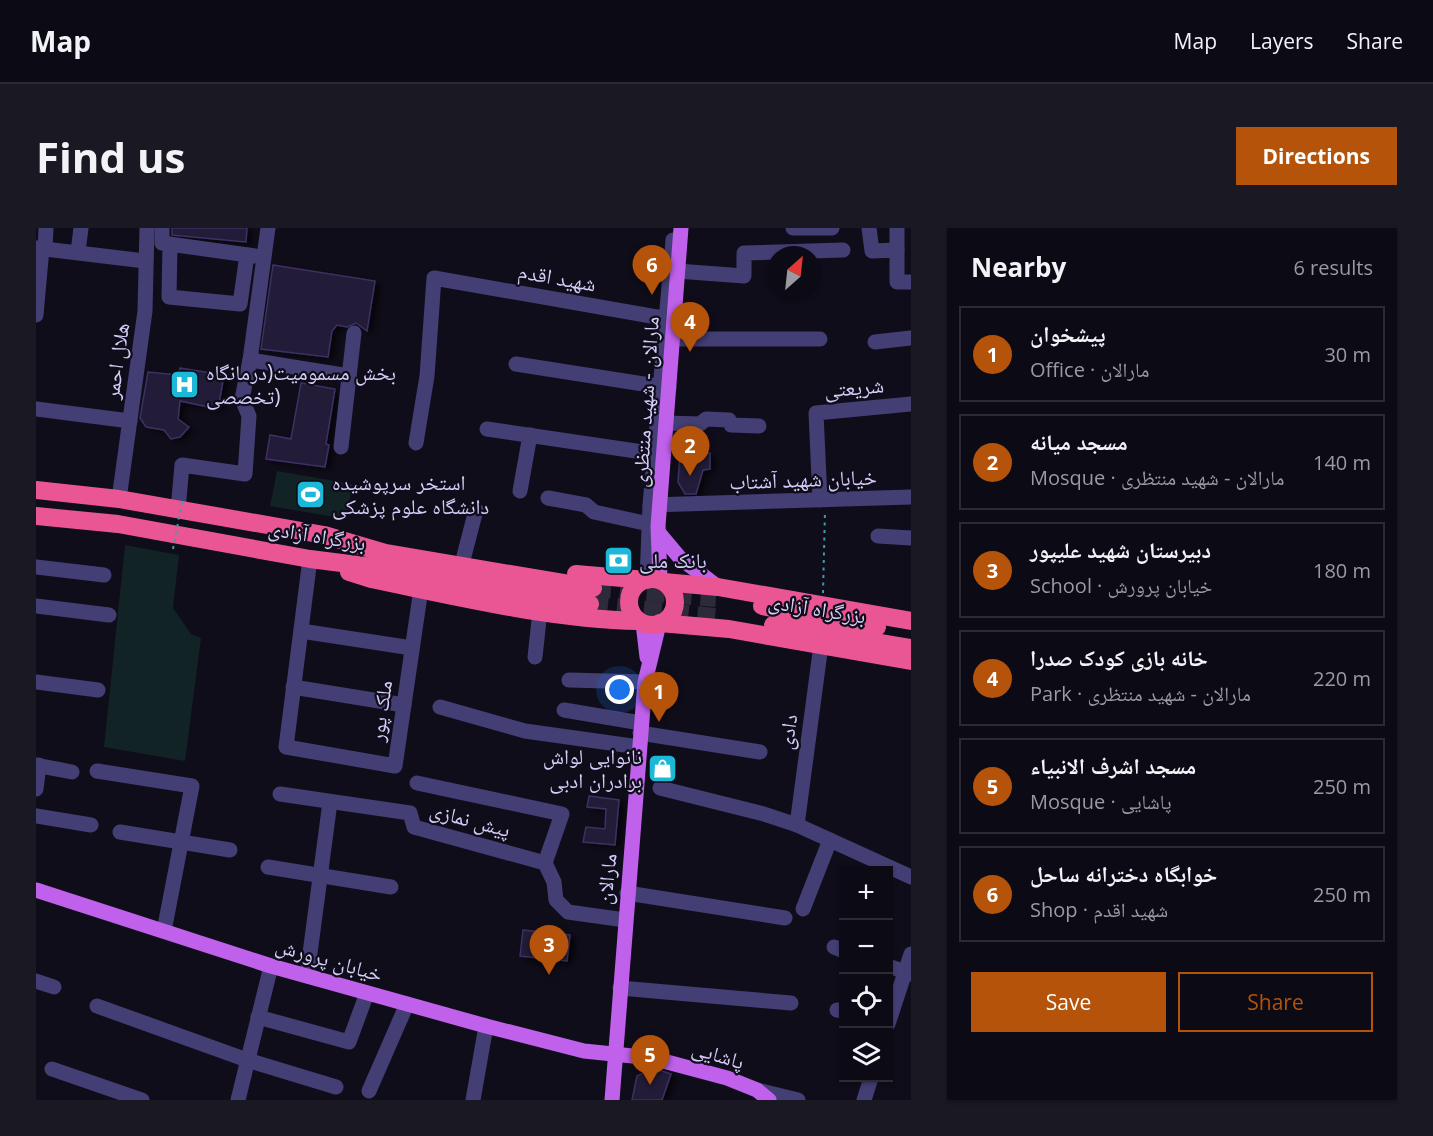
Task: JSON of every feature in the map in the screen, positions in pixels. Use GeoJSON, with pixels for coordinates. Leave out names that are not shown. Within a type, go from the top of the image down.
{"type":"FeatureCollection","features":[{"type":"Feature","properties":{"kind":"highway","name":"بزرگراه آزادی"},"geometry":{"type":"LineString","coordinates":[[36,490],[180,506],[324,535],[385,553],[591,596],[310,559],[118,524],[36,516]]}},
{"type":"Feature","properties":{"kind":"highway","name":"بزرگراه آزادی"},"geometry":{"type":"LineString","coordinates":[[324,535],[382,541],[618,579],[654,580],[694,585],[717,592],[911,633]]}},
{"type":"Feature","properties":{"kind":"highway"},"geometry":{"type":"LineString","coordinates":[[310,559],[371,579],[540,611],[616,621],[729,629],[911,661]]}},
{"type":"Feature","properties":{"kind":"highway"},"geometry":{"type":"LineString","coordinates":[[616,621],[622,613],[625,601],[624,590],[618,579]]}},
{"type":"Feature","properties":{"kind":"highway"},"geometry":{"type":"LineString","coordinates":[[654,580],[673,591],[675,604],[671,616],[650,623],[631,611],[629,598],[635,587],[654,580]]}},
{"type":"Feature","properties":{"kind":"highway"},"geometry":{"type":"LineString","coordinates":[[690,626],[683,615],[682,607],[685,594],[694,585]]}},
{"type":"Feature","properties":{"kind":"highway"},"geometry":{"type":"LineString","coordinates":[[717,592],[823,604],[911,621]]}},
{"type":"Feature","properties":{"kind":"highway","name":"بزرگراه آزادی"},"geometry":{"type":"LineString","coordinates":[[715,617],[911,648]]}},
{"type":"Feature","properties":{"kind":"main road","name":"مارالان - شهید منتظری"},"geometry":{"type":"LineString","coordinates":[[654,580],[655,506],[659,455],[666,423],[664,388],[672,339],[670,319],[681,228]]}},
{"type":"Feature","properties":{"kind":"main road"},"geometry":{"type":"LineString","coordinates":[[655,528],[680,558],[717,592]]}},
{"type":"Feature","properties":{"kind":"main road","name":"مارالان"},"geometry":{"type":"LineString","coordinates":[[612,1100],[624,920],[650,623]]}},
{"type":"Feature","properties":{"kind":"main road","name":"خیابان پرورش"},"geometry":{"type":"LineString","coordinates":[[36,890],[271,966],[486,1026],[584,1051],[615,1055]]}},
{"type":"Feature","properties":{"kind":"main road","name":"پاشایی"},"geometry":{"type":"LineString","coordinates":[[615,1055],[652,1058],[727,1078],[757,1090],[769,1100]]}},
{"type":"Feature","properties":{"kind":"street"},"geometry":{"type":"LineString","coordinates":[[36,315],[41,248],[46,228]]}},
{"type":"Feature","properties":{"kind":"street"},"geometry":{"type":"LineString","coordinates":[[78,252],[81,228]]}},
{"type":"Feature","properties":{"kind":"street","name":"هلال احمر"},"geometry":{"type":"LineString","coordinates":[[119,499],[145,311],[147,228]]}},
{"type":"Feature","properties":{"kind":"street"},"geometry":{"type":"LineString","coordinates":[[162,228],[162,243],[264,257]]}},
{"type":"Feature","properties":{"kind":"street"},"geometry":{"type":"LineString","coordinates":[[180,506],[182,465],[245,474],[249,416],[242,399],[250,360],[268,228]]}},
{"type":"Feature","properties":{"kind":"street","name":"مارالان - شهید منتظری"},"geometry":{"type":"LineString","coordinates":[[659,455],[670,319],[674,228]]}},
{"type":"Feature","properties":{"kind":"street"},"geometry":{"type":"LineString","coordinates":[[793,228],[832,228]]}},
{"type":"Feature","properties":{"kind":"street"},"geometry":{"type":"LineString","coordinates":[[869,228],[872,251],[897,250]]}},
{"type":"Feature","properties":{"kind":"street"},"geometry":{"type":"LineString","coordinates":[[897,228],[897,282],[911,282]]}},
{"type":"Feature","properties":{"kind":"street"},"geometry":{"type":"LineString","coordinates":[[170,245],[169,297],[240,304],[247,255]]}},
{"type":"Feature","properties":{"kind":"street"},"geometry":{"type":"LineString","coordinates":[[41,248],[145,261]]}},
{"type":"Feature","properties":{"kind":"street"},"geometry":{"type":"LineString","coordinates":[[677,271],[744,276],[744,253],[843,250]]}},
{"type":"Feature","properties":{"kind":"street","name":"شهید اقدم"},"geometry":{"type":"LineString","coordinates":[[416,443],[427,376],[434,278],[670,319]]}},
{"type":"Feature","properties":{"kind":"street"},"geometry":{"type":"LineString","coordinates":[[341,447],[354,333]]}},
{"type":"Feature","properties":{"kind":"street"},"geometry":{"type":"LineString","coordinates":[[875,342],[911,338]]}},
{"type":"Feature","properties":{"kind":"street"},"geometry":{"type":"LineString","coordinates":[[672,339],[820,339]]}},
{"type":"Feature","properties":{"kind":"street"},"geometry":{"type":"LineString","coordinates":[[250,360],[349,376]]}},
{"type":"Feature","properties":{"kind":"street"},"geometry":{"type":"LineString","coordinates":[[516,364],[664,388]]}},
{"type":"Feature","properties":{"kind":"street","name":"شریعتی"},"geometry":{"type":"LineString","coordinates":[[822,500],[816,413],[911,404]]}},
{"type":"Feature","properties":{"kind":"street"},"geometry":{"type":"LineString","coordinates":[[36,409],[129,421]]}},
{"type":"Feature","properties":{"kind":"street"},"geometry":{"type":"LineString","coordinates":[[666,423],[700,424],[706,418],[729,420],[731,426],[759,426]]}},
{"type":"Feature","properties":{"kind":"street"},"geometry":{"type":"LineString","coordinates":[[487,429],[659,455]]}},
{"type":"Feature","properties":{"kind":"street"},"geometry":{"type":"LineString","coordinates":[[520,491],[530,435]]}},
{"type":"Feature","properties":{"kind":"street","name":"خیابان شهید آشتاب"},"geometry":{"type":"LineString","coordinates":[[655,506],[911,497]]}},
{"type":"Feature","properties":{"kind":"street"},"geometry":{"type":"LineString","coordinates":[[548,498],[586,505],[594,512],[655,528]]}},
{"type":"Feature","properties":{"kind":"street"},"geometry":{"type":"LineString","coordinates":[[464,555],[476,510]]}},
{"type":"Feature","properties":{"kind":"street"},"geometry":{"type":"LineString","coordinates":[[878,536],[911,538]]}},
{"type":"Feature","properties":{"kind":"street"},"geometry":{"type":"LineString","coordinates":[[310,559],[293,687],[404,705]]}},
{"type":"Feature","properties":{"kind":"street"},"geometry":{"type":"LineString","coordinates":[[36,567],[104,575]]}},
{"type":"Feature","properties":{"kind":"street","name":"ملک پور"},"geometry":{"type":"LineString","coordinates":[[293,687],[286,747],[394,766],[421,589]]}},
{"type":"Feature","properties":{"kind":"street"},"geometry":{"type":"LineString","coordinates":[[36,606],[109,615]]}},
{"type":"Feature","properties":{"kind":"street"},"geometry":{"type":"LineString","coordinates":[[535,657],[540,611]]}},
{"type":"Feature","properties":{"kind":"street"},"geometry":{"type":"LineString","coordinates":[[301,630],[412,648]]}},
{"type":"Feature","properties":{"kind":"street","name":"دادی"},"geometry":{"type":"LineString","coordinates":[[796,825],[821,645]]}},
{"type":"Feature","properties":{"kind":"street"},"geometry":{"type":"LineString","coordinates":[[569,680],[645,682]]}},
{"type":"Feature","properties":{"kind":"street"},"geometry":{"type":"LineString","coordinates":[[36,682],[98,690]]}},
{"type":"Feature","properties":{"kind":"street"},"geometry":{"type":"LineString","coordinates":[[440,707],[525,731],[640,734],[760,752]]}},
{"type":"Feature","properties":{"kind":"street"},"geometry":{"type":"LineString","coordinates":[[564,710],[640,734]]}},
{"type":"Feature","properties":{"kind":"street"},"geometry":{"type":"LineString","coordinates":[[36,787],[38,765],[72,772]]}},
{"type":"Feature","properties":{"kind":"street"},"geometry":{"type":"LineString","coordinates":[[97,771],[192,786],[164,931]]}},
{"type":"Feature","properties":{"kind":"street"},"geometry":{"type":"LineString","coordinates":[[417,783],[562,814],[545,863],[554,882],[556,900],[568,912],[624,920]]}},
{"type":"Feature","properties":{"kind":"street"},"geometry":{"type":"LineString","coordinates":[[660,788],[754,811],[796,825],[911,877]]}},
{"type":"Feature","properties":{"kind":"street","name":"پیش نمازی"},"geometry":{"type":"LineString","coordinates":[[280,794],[410,813],[414,826],[545,863]]}},
{"type":"Feature","properties":{"kind":"street"},"geometry":{"type":"LineString","coordinates":[[307,976],[330,802]]}},
{"type":"Feature","properties":{"kind":"street"},"geometry":{"type":"LineString","coordinates":[[36,816],[91,825]]}},
{"type":"Feature","properties":{"kind":"street"},"geometry":{"type":"LineString","coordinates":[[120,832],[230,850]]}},
{"type":"Feature","properties":{"kind":"street"},"geometry":{"type":"LineString","coordinates":[[803,909],[830,840]]}},
{"type":"Feature","properties":{"kind":"street"},"geometry":{"type":"LineString","coordinates":[[268,867],[391,887]]}},
{"type":"Feature","properties":{"kind":"street"},"geometry":{"type":"LineString","coordinates":[[627,893],[785,918]]}},
{"type":"Feature","properties":{"kind":"street"},"geometry":{"type":"LineString","coordinates":[[893,1012],[908,973],[911,954]]}},
{"type":"Feature","properties":{"kind":"street"},"geometry":{"type":"LineString","coordinates":[[238,1100],[271,966]]}},
{"type":"Feature","properties":{"kind":"street"},"geometry":{"type":"LineString","coordinates":[[893,968],[908,973]]}},
{"type":"Feature","properties":{"kind":"street"},"geometry":{"type":"LineString","coordinates":[[36,981],[54,987]]}},
{"type":"Feature","properties":{"kind":"street"},"geometry":{"type":"LineString","coordinates":[[620,988],[791,1003]]}},
{"type":"Feature","properties":{"kind":"street"},"geometry":{"type":"LineString","coordinates":[[258,1017],[349,1042],[367,993]]}},
{"type":"Feature","properties":{"kind":"street"},"geometry":{"type":"LineString","coordinates":[[369,1090],[407,1004]]}},
{"type":"Feature","properties":{"kind":"street"},"geometry":{"type":"LineString","coordinates":[[97,1006],[247,1060],[336,1087]]}},
{"type":"Feature","properties":{"kind":"street"},"geometry":{"type":"LineString","coordinates":[[473,1100],[486,1026]]}},
{"type":"Feature","properties":{"kind":"street"},"geometry":{"type":"LineString","coordinates":[[52,1069],[142,1100]]}},
{"type":"Feature","properties":{"kind":"street"},"geometry":{"type":"LineString","coordinates":[[864,1100],[869,1082]]}},
{"type":"Feature","properties":{"kind":"street"},"geometry":{"type":"LineString","coordinates":[[757,1090],[798,1100]]}},
{"type":"Feature","properties":{"kind":"path"},"geometry":{"type":"LineString","coordinates":[[822,500],[823,604]]}},
{"type":"Feature","properties":{"kind":"path"},"geometry":{"type":"LineString","coordinates":[[172,549],[180,506]]}},
{"type":"Feature","properties":{"kind":"shaded area","name":"استخر سرپوشیده دانشگاه علوم پزشکی"},"geometry":{"type":"Polygon","coordinates":[[[277,471],[352,484],[347,519],[270,506],[277,471]]]}},
{"type":"Feature","properties":{"kind":"shaded area"},"geometry":{"type":"Polygon","coordinates":[[[125,545],[179,555],[173,608],[191,634],[201,638],[185,761],[104,747],[125,545]]]}},
{"type":"Feature","properties":{"kind":"building"},"geometry":{"type":"Polygon","coordinates":[[[172,228],[247,228],[246,242],[172,235],[172,228]]]}},
{"type":"Feature","properties":{"kind":"building"},"geometry":{"type":"Polygon","coordinates":[[[273,265],[375,281],[367,331],[356,323],[347,327],[337,325],[332,331],[328,357],[261,349],[273,265]]]}},
{"type":"Feature","properties":{"kind":"building"},"geometry":{"type":"Polygon","coordinates":[[[180,368],[224,375],[218,409],[180,401],[178,419],[189,427],[180,437],[171,439],[164,430],[146,427],[140,418],[148,372],[178,375],[180,368]]]}},
{"type":"Feature","properties":{"kind":"building"},"geometry":{"type":"Polygon","coordinates":[[[301,383],[335,389],[326,444],[329,445],[325,467],[266,459],[270,435],[291,439],[301,383]]]}},
{"type":"Feature","properties":{"kind":"building"},"geometry":{"type":"Polygon","coordinates":[[[710,453],[710,469],[703,470],[696,494],[685,494],[678,482],[680,454],[710,453]]]}},
{"type":"Feature","properties":{"kind":"building"},"geometry":{"type":"Polygon","coordinates":[[[589,796],[619,800],[615,845],[583,842],[586,827],[605,829],[606,809],[587,807],[589,796]]]}},
{"type":"Feature","properties":{"kind":"building"},"geometry":{"type":"Polygon","coordinates":[[[523,930],[570,935],[567,961],[520,956],[523,930]]]}},
{"type":"Feature","properties":{"kind":"building"},"geometry":{"type":"Polygon","coordinates":[[[653,1068],[671,1074],[662,1100],[632,1100],[637,1076],[653,1068]]]}},
{"type":"Feature","properties":{"kind":"tunnel"},"geometry":{"type":"LineString","coordinates":[[593,588],[716,598]]}},
{"type":"Feature","properties":{"kind":"tunnel"},"geometry":{"type":"LineString","coordinates":[[590,604],[715,617]]}},
{"type":"Feature","properties":{"kind":"place","name":"خوابگاه دخترانه ساحل"},"geometry":{"type":"Point","coordinates":[652,295]}},
{"type":"Feature","properties":{"kind":"place","name":"خانه بازی کودک صدرا"},"geometry":{"type":"Point","coordinates":[690,352]}},
{"type":"Feature","properties":{"kind":"place","name":"بخش مسمومیت(درمانگاه تخصصی)"},"geometry":{"type":"Point","coordinates":[185,385]}},
{"type":"Feature","properties":{"kind":"place","name":"مسجد میانه"},"geometry":{"type":"Point","coordinates":[690,476]}},
{"type":"Feature","properties":{"kind":"place","name":"استخر سرپوشیده دانشگاه علوم پزشکی"},"geometry":{"type":"Point","coordinates":[311,495]}},
{"type":"Feature","properties":{"kind":"place","name":"بانک ملی"},"geometry":{"type":"Point","coordinates":[618,561]}},
{"type":"Feature","properties":{"kind":"place","name":"پیشخوان"},"geometry":{"type":"Point","coordinates":[659,722]}},
{"type":"Feature","properties":{"kind":"place","name":"نانوایی لواش برادران ادبی"},"geometry":{"type":"Point","coordinates":[663,769]}},
{"type":"Feature","properties":{"kind":"place","name":"دبیرستان شهید علیپور"},"geometry":{"type":"Point","coordinates":[549,975]}},
{"type":"Feature","properties":{"kind":"place","name":"مسجد اشرف الانبیاء"},"geometry":{"type":"Point","coordinates":[650,1085]}}]}
